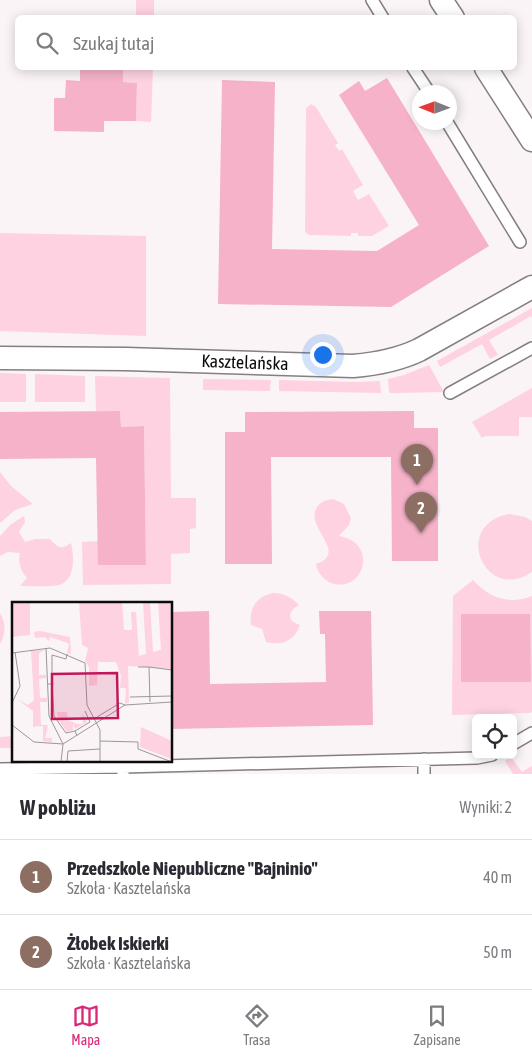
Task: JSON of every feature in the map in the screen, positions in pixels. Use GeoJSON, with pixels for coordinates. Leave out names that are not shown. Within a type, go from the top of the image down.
{"type":"FeatureCollection","features":[{"type":"Feature","properties":{"kind":"street"},"geometry":{"type":"LineString","coordinates":[[441,0],[451,15]]}},
{"type":"Feature","properties":{"kind":"street"},"geometry":{"type":"LineString","coordinates":[[487,70],[532,140]]}},
{"type":"Feature","properties":{"kind":"street","name":"Kasztelańska"},"geometry":{"type":"LineString","coordinates":[[0,358],[184,360],[354,366],[373,364],[403,358],[532,287]]}},
{"type":"Feature","properties":{"kind":"lane"},"geometry":{"type":"LineString","coordinates":[[372,0],[381,15]]}},
{"type":"Feature","properties":{"kind":"lane"},"geometry":{"type":"LineString","coordinates":[[414,70],[424,85]]}},
{"type":"Feature","properties":{"kind":"lane"},"geometry":{"type":"LineString","coordinates":[[452,130],[520,242]]}},
{"type":"Feature","properties":{"kind":"lane"},"geometry":{"type":"LineString","coordinates":[[450,393],[532,348]]}},
{"type":"Feature","properties":{"kind":"lane"},"geometry":{"type":"LineString","coordinates":[[517,742],[532,733]]}},
{"type":"Feature","properties":{"kind":"lane"},"geometry":{"type":"LineString","coordinates":[[0,768],[123,771],[472,758]]}},
{"type":"Feature","properties":{"kind":"lane"},"geometry":{"type":"LineString","coordinates":[[424,759],[424,774]]}},
{"type":"Feature","properties":{"kind":"shaded area"},"geometry":{"type":"Polygon","coordinates":[[[136,0],[154,0],[154,15],[136,15],[136,0]]]}},
{"type":"Feature","properties":{"kind":"shaded area"},"geometry":{"type":"Polygon","coordinates":[[[123,70],[153,70],[151,122],[136,121],[137,83],[123,82],[123,70]]]}},
{"type":"Feature","properties":{"kind":"shaded area"},"geometry":{"type":"Polygon","coordinates":[[[311,104],[316,107],[338,143],[335,145],[339,151],[342,149],[363,185],[353,191],[358,200],[369,194],[389,226],[372,236],[358,236],[358,233],[351,233],[351,236],[309,235],[305,232],[306,108],[311,104]]]}},
{"type":"Feature","properties":{"kind":"shaded area"},"geometry":{"type":"Polygon","coordinates":[[[0,233],[146,236],[146,336],[0,331],[0,233]]]}},
{"type":"Feature","properties":{"kind":"shaded area"},"geometry":{"type":"Polygon","coordinates":[[[532,308],[532,318],[531,316],[489,340],[498,355],[490,359],[482,344],[440,367],[437,361],[532,308]]]}},
{"type":"Feature","properties":{"kind":"shaded area"},"geometry":{"type":"Polygon","coordinates":[[[429,365],[444,392],[390,393],[388,379],[429,365]]]}},
{"type":"Feature","properties":{"kind":"shaded area"},"geometry":{"type":"Polygon","coordinates":[[[0,373],[26,374],[26,402],[0,402],[0,373]]]}},
{"type":"Feature","properties":{"kind":"shaded area"},"geometry":{"type":"Polygon","coordinates":[[[35,374],[85,376],[85,402],[35,402],[35,374]]]}},
{"type":"Feature","properties":{"kind":"shaded area"},"geometry":{"type":"Polygon","coordinates":[[[95,376],[170,378],[171,498],[196,498],[196,528],[190,529],[190,553],[171,554],[171,584],[83,585],[82,542],[98,541],[98,565],[146,565],[144,426],[121,427],[120,411],[96,411],[95,376]]]}},
{"type":"Feature","properties":{"kind":"shaded area"},"geometry":{"type":"Polygon","coordinates":[[[203,379],[271,380],[270,391],[203,390],[203,379]]]}},
{"type":"Feature","properties":{"kind":"shaded area"},"geometry":{"type":"Polygon","coordinates":[[[279,380],[380,381],[381,393],[279,391],[279,380]]]}},
{"type":"Feature","properties":{"kind":"shaded area"},"geometry":{"type":"Polygon","coordinates":[[[532,388],[532,417],[519,417],[519,436],[485,436],[482,438],[472,422],[532,388]]]}},
{"type":"Feature","properties":{"kind":"shaded area"},"geometry":{"type":"Polygon","coordinates":[[[0,472],[11,486],[33,504],[15,510],[0,523],[0,472]]]}},
{"type":"Feature","properties":{"kind":"shaded area"},"geometry":{"type":"Polygon","coordinates":[[[333,499],[344,504],[351,518],[349,525],[339,536],[352,541],[360,548],[363,558],[358,576],[350,582],[341,585],[329,582],[324,578],[316,564],[325,559],[329,553],[325,539],[316,524],[314,516],[319,505],[333,499]]]}},
{"type":"Feature","properties":{"kind":"shaded area"},"geometry":{"type":"Polygon","coordinates":[[[509,514],[525,517],[532,521],[532,572],[515,579],[500,578],[489,571],[481,559],[478,546],[482,532],[491,521],[509,514]]]}},
{"type":"Feature","properties":{"kind":"shaded area"},"geometry":{"type":"Polygon","coordinates":[[[24,516],[25,522],[19,532],[25,542],[35,539],[50,539],[60,547],[65,547],[71,543],[73,554],[72,567],[71,573],[65,582],[55,586],[20,586],[27,578],[20,566],[20,553],[8,552],[0,556],[0,536],[10,525],[24,516]]]}},
{"type":"Feature","properties":{"kind":"shaded area"},"geometry":{"type":"Polygon","coordinates":[[[473,580],[486,591],[507,600],[524,599],[532,596],[532,712],[452,715],[453,596],[473,580]]]}},
{"type":"Feature","properties":{"kind":"shaded area"},"geometry":{"type":"Polygon","coordinates":[[[273,593],[287,596],[299,605],[295,607],[290,616],[292,621],[300,625],[298,630],[295,635],[283,643],[266,642],[262,629],[251,625],[251,613],[255,604],[262,597],[273,593]]]}},
{"type":"Feature","properties":{"kind":"shaded area"},"geometry":{"type":"Polygon","coordinates":[[[0,613],[4,628],[0,644],[0,613]]]}},
{"type":"Feature","properties":{"kind":"shaded area"},"geometry":{"type":"Polygon","coordinates":[[[12,736],[12,748],[0,748],[0,737],[12,736]]]}},
{"type":"Feature","properties":{"kind":"shaded area"},"geometry":{"type":"Polygon","coordinates":[[[512,759],[522,772],[532,766],[532,774],[513,774],[505,761],[512,759]]]}},
{"type":"Feature","properties":{"kind":"building"},"geometry":{"type":"Polygon","coordinates":[[[80,70],[123,70],[123,82],[137,83],[136,121],[104,121],[104,132],[54,131],[54,98],[65,98],[66,80],[80,81],[80,70]]]}},
{"type":"Feature","properties":{"kind":"building"},"geometry":{"type":"Polygon","coordinates":[[[387,78],[412,119],[412,130],[419,130],[489,246],[391,307],[218,304],[222,80],[275,82],[272,249],[377,251],[419,225],[339,95],[359,81],[365,91],[387,78]]]}},
{"type":"Feature","properties":{"kind":"building"},"geometry":{"type":"Polygon","coordinates":[[[120,411],[121,427],[144,426],[146,565],[98,565],[96,458],[0,459],[0,412],[120,411]]]}},
{"type":"Feature","properties":{"kind":"building"},"geometry":{"type":"Polygon","coordinates":[[[414,411],[414,428],[438,428],[438,561],[392,561],[391,457],[271,457],[272,564],[225,564],[225,432],[245,432],[245,412],[414,411]]]}},
{"type":"Feature","properties":{"kind":"building"},"geometry":{"type":"Polygon","coordinates":[[[209,611],[210,684],[326,682],[325,634],[320,634],[319,611],[371,611],[373,725],[172,729],[172,612],[209,611]]]}},
{"type":"Feature","properties":{"kind":"building"},"geometry":{"type":"Polygon","coordinates":[[[461,614],[530,614],[531,682],[461,682],[461,614]]]}},
{"type":"Feature","properties":{"kind":"place","name":"Przedszkole Niepubliczne \"Bajninio\""},"geometry":{"type":"Point","coordinates":[417,485]}},
{"type":"Feature","properties":{"kind":"place","name":"Żłobek Iskierki"},"geometry":{"type":"Point","coordinates":[421,533]}}]}
